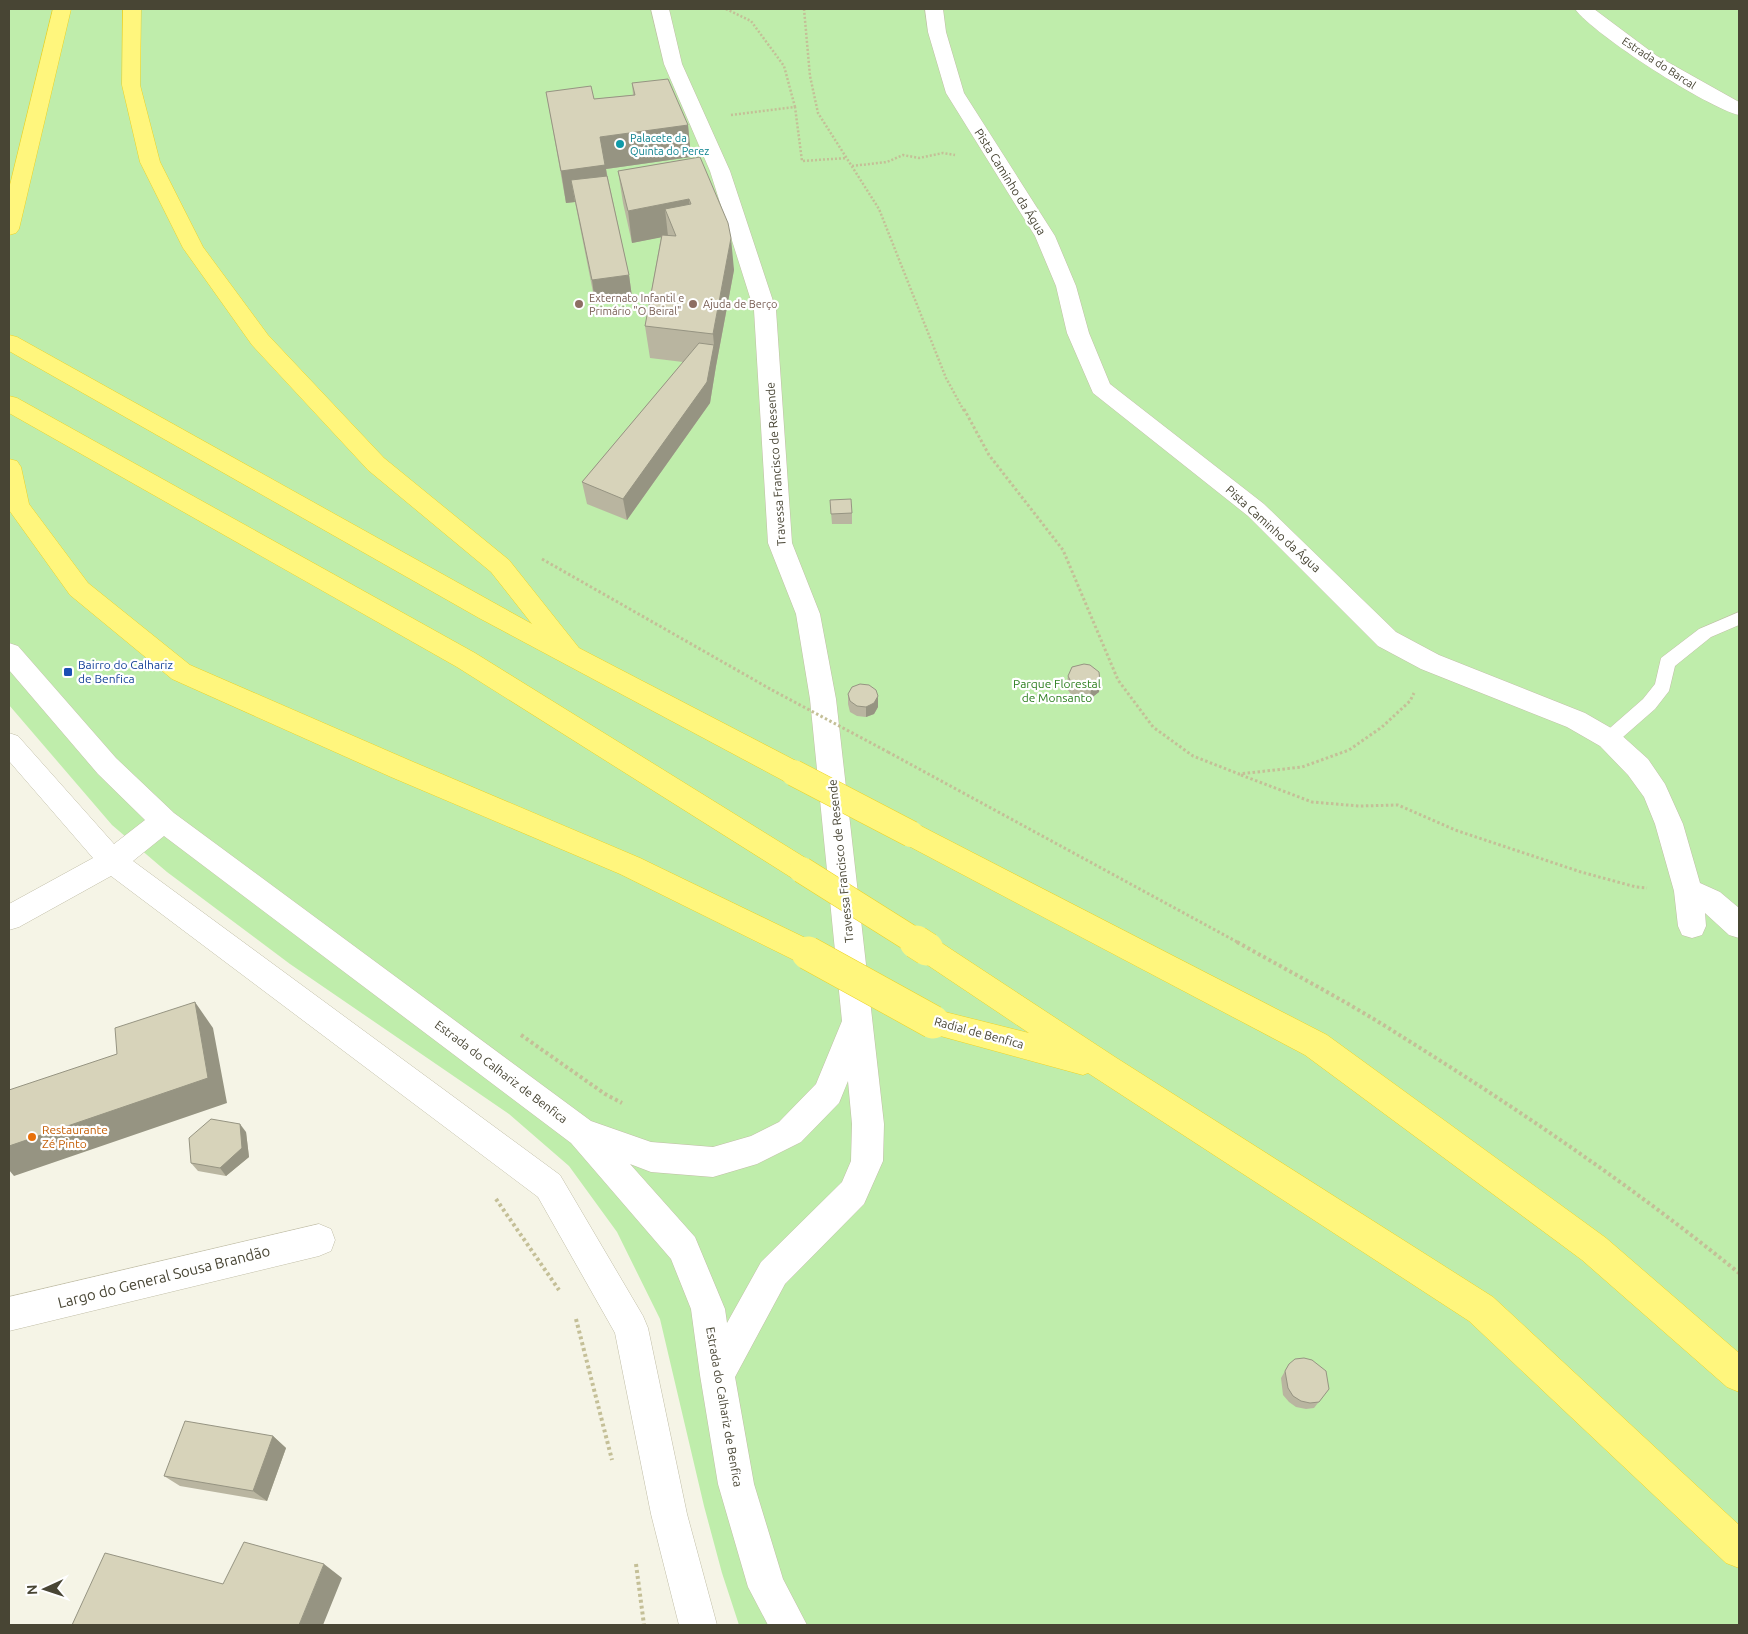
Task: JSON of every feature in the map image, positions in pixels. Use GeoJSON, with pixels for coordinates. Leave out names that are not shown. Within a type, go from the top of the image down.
{"type":"FeatureCollection","features":[{"type":"Feature","properties":{"kind":"highway"},"geometry":{"type":"LineString","coordinates":[[9,229],[62,9]]}},
{"type":"Feature","properties":{"kind":"highway"},"geometry":{"type":"LineString","coordinates":[[132,9],[131,86],[150,162],[193,248],[260,340],[376,464],[500,566],[574,659]]}},
{"type":"Feature","properties":{"kind":"highway"},"geometry":{"type":"LineString","coordinates":[[9,342],[574,659],[1316,1044],[1594,1249],[1739,1375]]}},
{"type":"Feature","properties":{"kind":"highway"},"geometry":{"type":"LineString","coordinates":[[9,403],[466,660],[927,949],[1104,1066],[1481,1309],[1739,1550]]}},
{"type":"Feature","properties":{"kind":"highway","name":"Radial de Benfica"},"geometry":{"type":"LineString","coordinates":[[9,467],[18,506],[80,589],[181,672],[401,769],[630,866],[808,953],[933,1022],[1104,1066]]}},
{"type":"Feature","properties":{"kind":"street","name":"Travessa Francisco de Resende"},"geometry":{"type":"LineString","coordinates":[[660,9],[673,64],[720,171],[765,310],[780,543],[808,614],[823,699],[868,1124],[867,1161],[853,1193],[773,1273],[717,1375]]}},
{"type":"Feature","properties":{"kind":"street","name":"Pista Caminho da Água"},"geometry":{"type":"LineString","coordinates":[[934,9],[937,32],[955,92],[971,121],[1044,236],[1066,286],[1078,333],[1101,388],[1256,510],[1387,639],[1430,662],[1576,720],[1609,739],[1638,767],[1655,792],[1669,824],[1688,891],[1692,926]]}},
{"type":"Feature","properties":{"kind":"street","name":"Estrada do Barcal"},"geometry":{"type":"LineString","coordinates":[[1584,9],[1593,19],[1682,80],[1739,109]]}},
{"type":"Feature","properties":{"kind":"street","name":"Estrada do Calhariz de Benfica"},"geometry":{"type":"LineString","coordinates":[[9,653],[106,766],[164,821],[582,1133],[683,1248],[708,1309],[717,1375],[736,1484],[767,1587],[788,1625]]}},
{"type":"Feature","properties":{"kind":"street"},"geometry":{"type":"LineString","coordinates":[[9,743],[112,861],[549,1186],[631,1328],[668,1514],[698,1625]]}},
{"type":"Feature","properties":{"kind":"street"},"geometry":{"type":"LineString","coordinates":[[9,918],[79,881],[112,861],[164,821]]}},
{"type":"Feature","properties":{"kind":"street"},"geometry":{"type":"LineString","coordinates":[[1688,891],[1701,894],[1712,901],[1739,926]]}},
{"type":"Feature","properties":{"kind":"street","name":"Travessa Francisco de Resende"},"geometry":{"type":"LineString","coordinates":[[582,1133],[651,1157],[713,1162],[757,1149],[790,1132],[828,1093],[857,1019]]}},
{"type":"Feature","properties":{"kind":"street","name":"Largo do General Sousa Brandão"},"geometry":{"type":"LineString","coordinates":[[9,1314],[320,1240]]}},
{"type":"Feature","properties":{"kind":"lane"},"geometry":{"type":"LineString","coordinates":[[1609,739],[1649,704],[1663,686],[1667,663],[1705,633],[1739,618]]}},
{"type":"Feature","properties":{"kind":"path"},"geometry":{"type":"LineString","coordinates":[[726,9],[751,21],[784,66],[795,107],[802,161],[846,158]]}},
{"type":"Feature","properties":{"kind":"path"},"geometry":{"type":"LineString","coordinates":[[804,9],[810,76],[818,113],[879,209],[946,378],[989,455],[1063,550],[1118,680],[1153,727],[1193,756],[1312,802],[1359,806],[1398,804],[1455,830],[1581,872],[1636,887],[1688,891]]}},
{"type":"Feature","properties":{"kind":"path"},"geometry":{"type":"LineString","coordinates":[[696,120],[795,107]]}},
{"type":"Feature","properties":{"kind":"path"},"geometry":{"type":"LineString","coordinates":[[852,166],[887,162],[903,155],[919,158],[943,153],[995,158]]}},
{"type":"Feature","properties":{"kind":"path"},"geometry":{"type":"LineString","coordinates":[[539,557],[605,597],[772,690],[1225,935],[1400,1035],[1545,1129],[1696,1238],[1739,1273]]}},
{"type":"Feature","properties":{"kind":"path"},"geometry":{"type":"LineString","coordinates":[[1239,774],[1302,767],[1348,750],[1382,727],[1410,701],[1430,662]]}},
{"type":"Feature","properties":{"kind":"path"},"geometry":{"type":"LineString","coordinates":[[516,1032],[605,1094],[629,1107]]}},
{"type":"Feature","properties":{"kind":"path"},"geometry":{"type":"LineString","coordinates":[[490,1191],[563,1296]]}},
{"type":"Feature","properties":{"kind":"path"},"geometry":{"type":"LineString","coordinates":[[574,1312],[615,1470]]}},
{"type":"Feature","properties":{"kind":"path"},"geometry":{"type":"LineString","coordinates":[[635,1562],[644,1625]]}},
{"type":"Feature","properties":{"kind":"green space","name":"Parque Florestal de Monsanto"},"geometry":{"type":"Polygon","coordinates":[[[9,9],[1739,9],[1739,1625],[739,1625],[722,1573],[704,1506],[660,1319],[617,1232],[569,1166],[509,1114],[290,964],[167,872],[112,825],[9,705],[9,9]]]}},
{"type":"Feature","properties":{"kind":"building"},"geometry":{"type":"Polygon","coordinates":[[[668,79],[688,125],[600,137],[605,165],[561,171],[546,92],[591,86],[594,99],[635,95],[632,83],[668,79]]]}},
{"type":"Feature","properties":{"kind":"building","name":"Ajuda de Berço"},"geometry":{"type":"Polygon","coordinates":[[[700,157],[728,223],[731,238],[713,334],[645,326],[662,235],[676,236],[665,209],[691,204],[689,199],[628,211],[618,171],[700,157]]]}},
{"type":"Feature","properties":{"kind":"building"},"geometry":{"type":"Polygon","coordinates":[[[607,176],[629,275],[592,280],[571,180],[607,176]]]}},
{"type":"Feature","properties":{"kind":"building"},"geometry":{"type":"Polygon","coordinates":[[[699,343],[714,345],[707,382],[623,499],[582,482],[699,343]]]}},
{"type":"Feature","properties":{"kind":"building"},"geometry":{"type":"Polygon","coordinates":[[[851,499],[852,513],[831,514],[830,500],[851,499]]]}},
{"type":"Feature","properties":{"kind":"building"},"geometry":{"type":"Polygon","coordinates":[[[1084,664],[1090,665],[1099,672],[1100,681],[1091,688],[1086,689],[1073,686],[1068,676],[1072,667],[1084,664]]]}},
{"type":"Feature","properties":{"kind":"building"},"geometry":{"type":"Polygon","coordinates":[[[860,684],[869,685],[876,690],[878,696],[874,703],[866,707],[857,706],[850,701],[848,694],[852,687],[860,684]]]}},
{"type":"Feature","properties":{"kind":"building"},"geometry":{"type":"Polygon","coordinates":[[[195,1002],[208,1078],[9,1146],[9,1090],[117,1054],[115,1028],[195,1002]]]}},
{"type":"Feature","properties":{"kind":"building"},"geometry":{"type":"Polygon","coordinates":[[[211,1119],[240,1124],[242,1148],[220,1168],[191,1163],[189,1138],[211,1119]]]}},
{"type":"Feature","properties":{"kind":"building"},"geometry":{"type":"Polygon","coordinates":[[[1304,1358],[1312,1360],[1326,1371],[1329,1389],[1319,1402],[1301,1401],[1293,1396],[1288,1388],[1285,1371],[1295,1359],[1304,1358]]]}},
{"type":"Feature","properties":{"kind":"building"},"geometry":{"type":"Polygon","coordinates":[[[185,1421],[273,1436],[253,1491],[164,1476],[185,1421]]]}},
{"type":"Feature","properties":{"kind":"building"},"geometry":{"type":"Polygon","coordinates":[[[244,1542],[324,1564],[299,1625],[72,1625],[105,1553],[223,1584],[244,1542]]]}},
{"type":"Feature","properties":{"kind":"place","name":"Palacete da Quinta do Perez"},"geometry":{"type":"Point","coordinates":[620,144]}},
{"type":"Feature","properties":{"kind":"place","name":"Externato Infantil e Primário \"O Beiral\""},"geometry":{"type":"Point","coordinates":[579,304]}},
{"type":"Feature","properties":{"kind":"place","name":"Ajuda de Berço"},"geometry":{"type":"Point","coordinates":[693,304]}},
{"type":"Feature","properties":{"kind":"place","name":"Bairro do Calhariz de Benfica"},"geometry":{"type":"Point","coordinates":[68,672]}},
{"type":"Feature","properties":{"kind":"place","name":"Restaurante Zé Pinto"},"geometry":{"type":"Point","coordinates":[32,1137]}}]}
